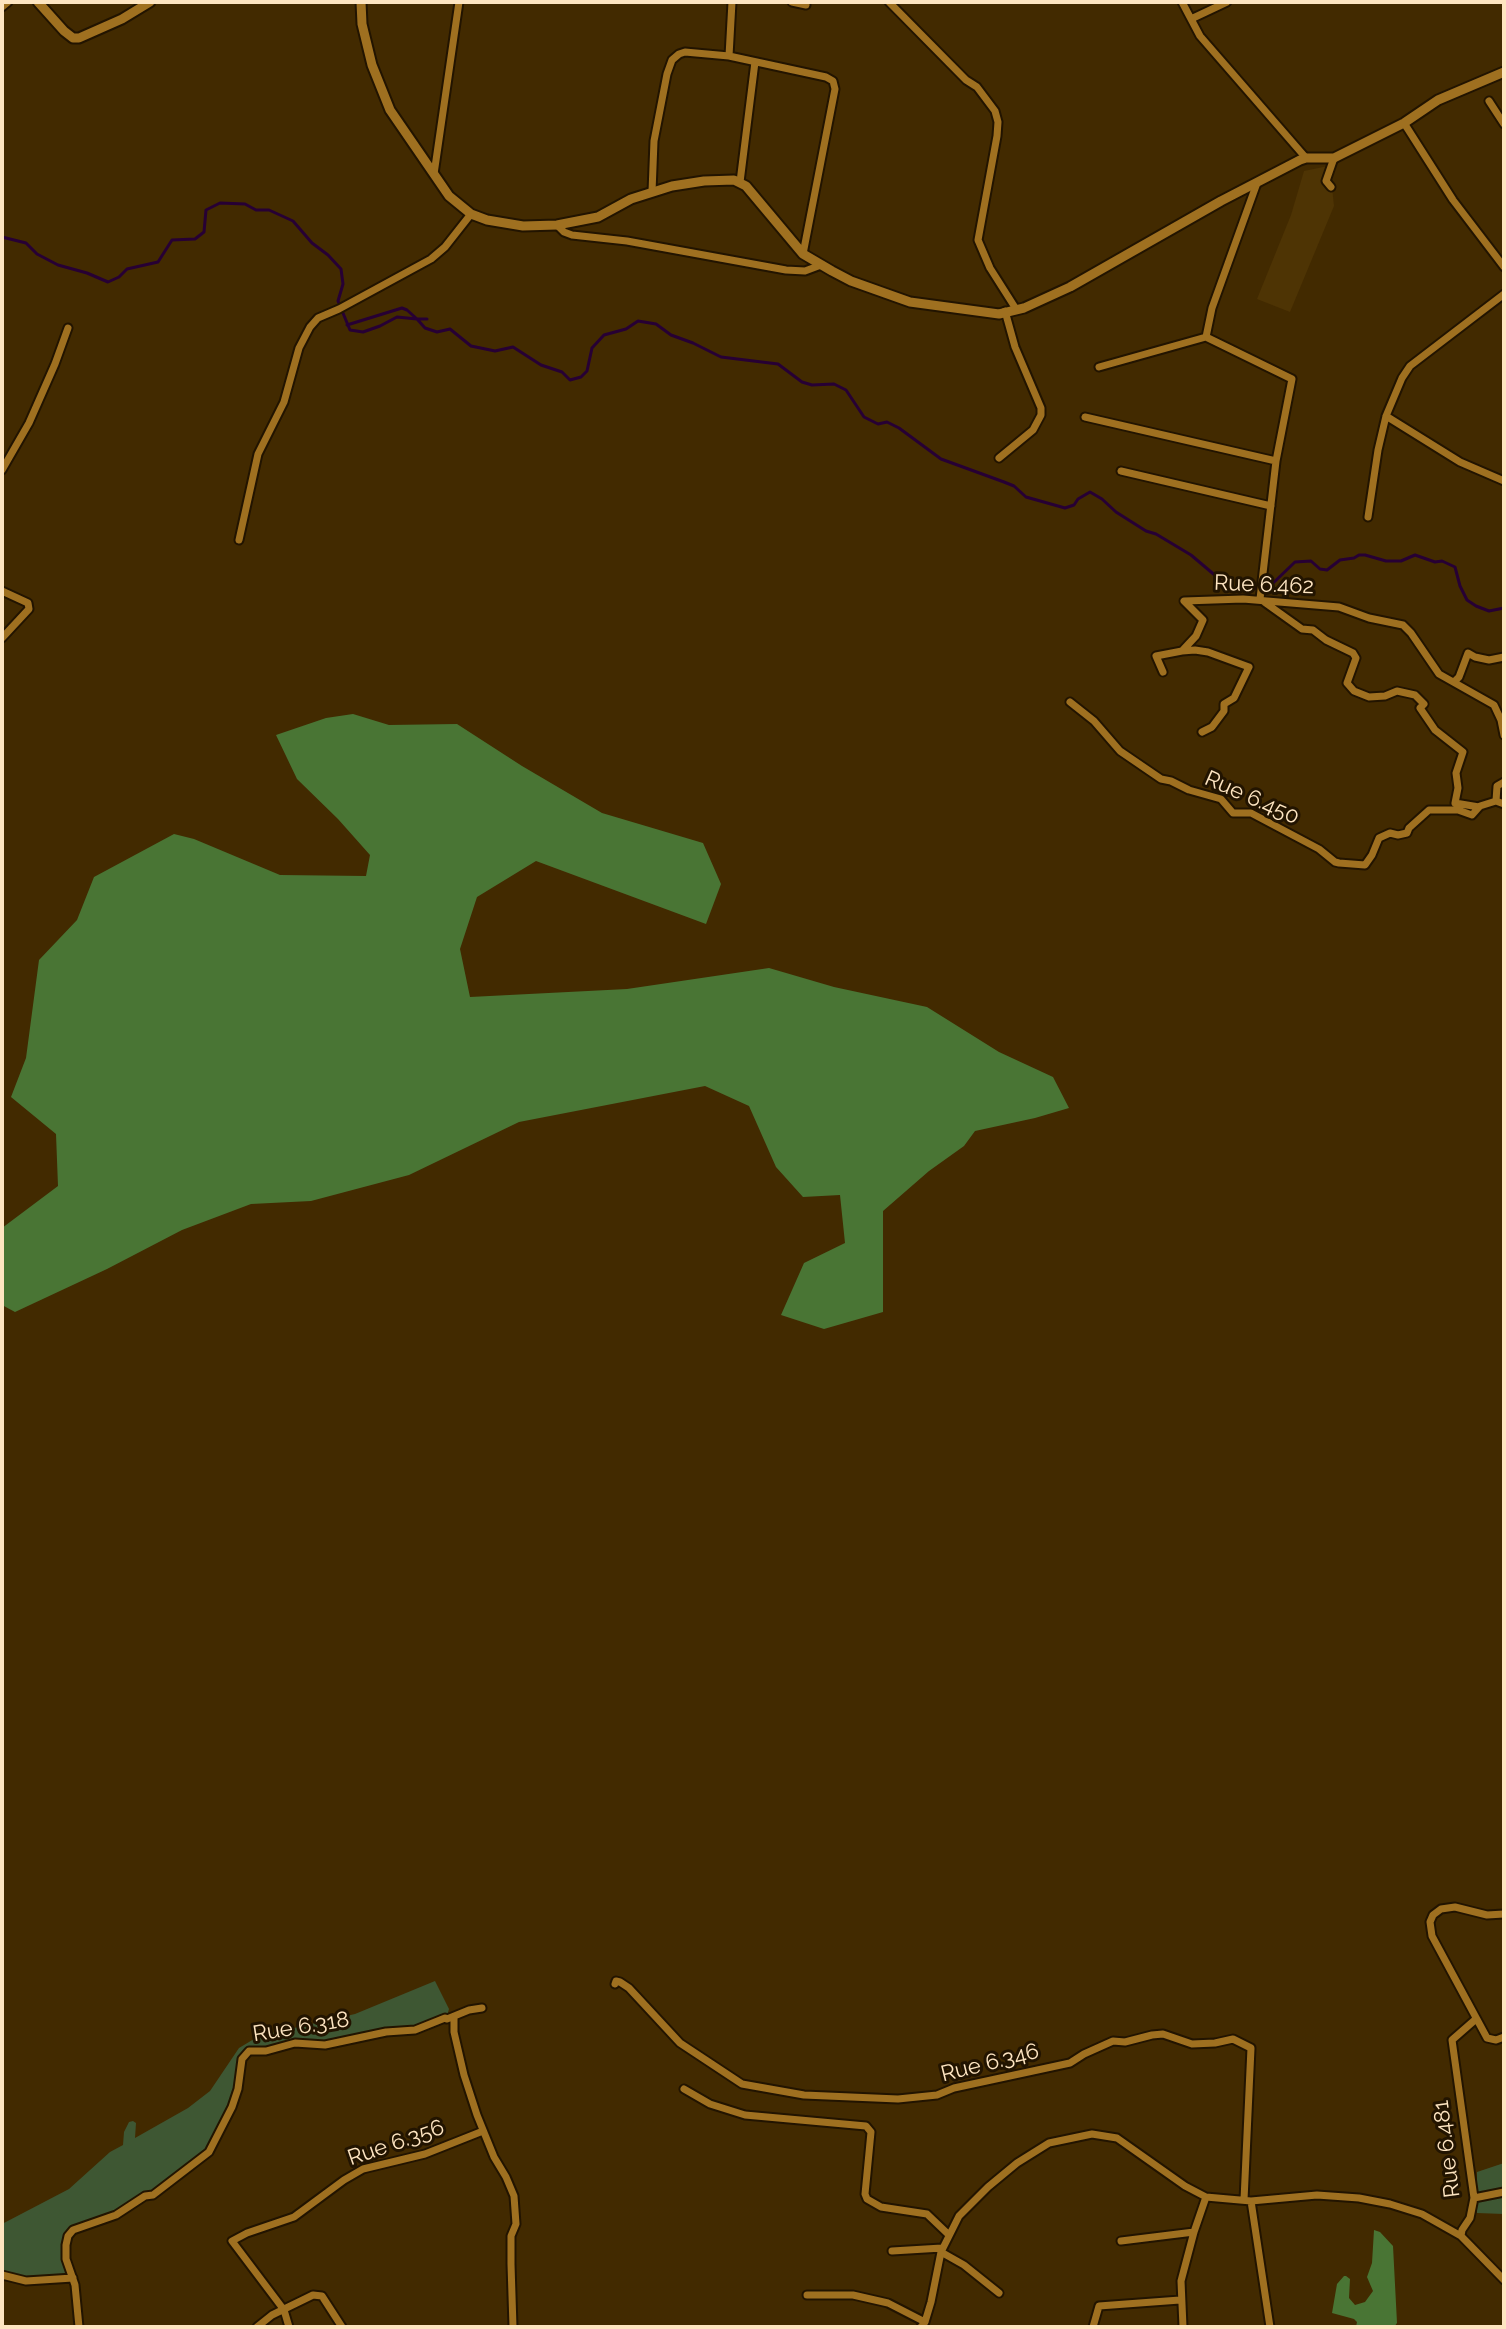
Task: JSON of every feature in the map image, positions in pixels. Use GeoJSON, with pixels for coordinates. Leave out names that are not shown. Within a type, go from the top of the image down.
{"type":"FeatureCollection","features":[{"type":"Feature","properties":{"kind":"street"},"geometry":{"type":"LineString","coordinates":[[2,7],[8,2]]}},
{"type":"Feature","properties":{"kind":"street"},"geometry":{"type":"LineString","coordinates":[[38,2],[73,38],[122,19],[150,2]]}},
{"type":"Feature","properties":{"kind":"street"},"geometry":{"type":"LineString","coordinates":[[361,2],[362,24],[372,65],[390,110],[449,196],[471,214],[523,226],[557,225],[598,217],[631,199],[652,192],[704,181],[740,182],[803,254],[851,281],[910,302],[999,314],[1024,308],[1070,287],[1306,158],[1334,158],[1404,123],[1438,100],[1504,72]]}},
{"type":"Feature","properties":{"kind":"street"},"geometry":{"type":"LineString","coordinates":[[434,175],[459,2]]}},
{"type":"Feature","properties":{"kind":"street"},"geometry":{"type":"LineString","coordinates":[[729,56],[732,2]]}},
{"type":"Feature","properties":{"kind":"street"},"geometry":{"type":"LineString","coordinates":[[792,2],[806,5]]}},
{"type":"Feature","properties":{"kind":"street"},"geometry":{"type":"LineString","coordinates":[[889,2],[966,80],[977,87],[995,111],[997,136],[978,240],[990,268],[1016,309]]}},
{"type":"Feature","properties":{"kind":"street"},"geometry":{"type":"LineString","coordinates":[[1182,2],[1200,36],[1306,158]]}},
{"type":"Feature","properties":{"kind":"street"},"geometry":{"type":"LineString","coordinates":[[1191,19],[1227,2]]}},
{"type":"Feature","properties":{"kind":"street"},"geometry":{"type":"LineString","coordinates":[[652,192],[654,141],[672,60],[685,52],[729,56],[826,77],[833,81],[835,89],[803,254]]}},
{"type":"Feature","properties":{"kind":"street"},"geometry":{"type":"LineString","coordinates":[[740,182],[755,62]]}},
{"type":"Feature","properties":{"kind":"street"},"geometry":{"type":"LineString","coordinates":[[1489,101],[1504,124]]}},
{"type":"Feature","properties":{"kind":"street"},"geometry":{"type":"LineString","coordinates":[[1404,123],[1453,200],[1504,267]]}},
{"type":"Feature","properties":{"kind":"street"},"geometry":{"type":"LineString","coordinates":[[1331,187],[1326,181],[1334,158]]}},
{"type":"Feature","properties":{"kind":"street"},"geometry":{"type":"LineString","coordinates":[[1206,337],[1212,308],[1257,183]]}},
{"type":"Feature","properties":{"kind":"street"},"geometry":{"type":"LineString","coordinates":[[239,540],[258,454],[284,402],[299,348],[310,327],[318,318],[431,259],[445,247],[471,214]]}},
{"type":"Feature","properties":{"kind":"street"},"geometry":{"type":"LineString","coordinates":[[557,225],[572,235],[627,241],[786,270],[805,271],[821,265]]}},
{"type":"Feature","properties":{"kind":"street"},"geometry":{"type":"LineString","coordinates":[[1368,517],[1386,416],[1402,378],[1410,366],[1504,294]]}},
{"type":"Feature","properties":{"kind":"street"},"geometry":{"type":"LineString","coordinates":[[999,458],[1033,430],[1041,415],[1005,311]]}},
{"type":"Feature","properties":{"kind":"street"},"geometry":{"type":"LineString","coordinates":[[2,470],[29,423],[68,328]]}},
{"type":"Feature","properties":{"kind":"street"},"geometry":{"type":"LineString","coordinates":[[1099,367],[1206,337],[1292,379],[1276,461],[1260,599],[1302,629],[1313,630],[1353,653],[1356,658],[1347,683],[1354,691],[1369,697],[1397,691],[1415,695],[1424,704],[1420,708],[1435,730],[1463,752],[1456,773],[1458,788],[1455,803],[1479,807]]}},
{"type":"Feature","properties":{"kind":"street"},"geometry":{"type":"LineString","coordinates":[[1386,416],[1460,462],[1504,481]]}},
{"type":"Feature","properties":{"kind":"street"},"geometry":{"type":"LineString","coordinates":[[1085,417],[1276,461]]}},
{"type":"Feature","properties":{"kind":"street"},"geometry":{"type":"LineString","coordinates":[[1121,471],[1271,506]]}},
{"type":"Feature","properties":{"kind":"street"},"geometry":{"type":"LineString","coordinates":[[2,591],[28,603],[29,609],[2,638]]}},
{"type":"Feature","properties":{"kind":"street","name":"Rue 6.462"},"geometry":{"type":"LineString","coordinates":[[1182,651],[1196,636],[1203,620],[1184,601],[1260,599],[1339,607],[1369,618],[1403,625],[1439,674],[1494,705],[1504,735]]}},
{"type":"Feature","properties":{"kind":"street"},"geometry":{"type":"LineString","coordinates":[[1163,672],[1156,656],[1195,650],[1249,667],[1234,698],[1224,704],[1224,711],[1212,727],[1202,732]]}},
{"type":"Feature","properties":{"kind":"street"},"geometry":{"type":"LineString","coordinates":[[1454,682],[1468,653],[1489,660],[1504,657]]}},
{"type":"Feature","properties":{"kind":"street","name":"Rue 6.450"},"geometry":{"type":"LineString","coordinates":[[1070,702],[1094,721],[1120,751],[1161,779],[1221,799],[1233,813],[1251,813],[1319,849],[1335,862],[1365,865],[1379,838],[1390,833],[1407,833],[1429,810],[1458,810],[1472,815],[1479,807],[1500,803]]}},
{"type":"Feature","properties":{"kind":"street"},"geometry":{"type":"LineString","coordinates":[[1500,803],[1497,786],[1504,782]]}},
{"type":"Feature","properties":{"kind":"street"},"geometry":{"type":"LineString","coordinates":[[1504,1914],[1487,1915],[1455,1907],[1441,1909],[1430,1922],[1432,1936],[1487,2038],[1496,2040],[1504,2037]]}},
{"type":"Feature","properties":{"kind":"street","name":"Rue 6.346"},"geometry":{"type":"LineString","coordinates":[[615,1984],[616,1981],[620,1982],[629,1988],[680,2043],[742,2084],[804,2095],[898,2099],[937,2095],[954,2088],[1070,2063],[1113,2041],[1125,2042],[1152,2035],[1163,2034],[1192,2044],[1233,2039],[1251,2048],[1247,2201],[1270,2327]]}},
{"type":"Feature","properties":{"kind":"street","name":"Rue 6.318"},"geometry":{"type":"LineString","coordinates":[[79,2327],[73,2278],[66,2259],[68,2236],[73,2230],[116,2215],[145,2196],[153,2195],[209,2152],[232,2107],[242,2059],[249,2051],[266,2051],[295,2043],[325,2045],[386,2032],[415,2030],[482,2008]]}},
{"type":"Feature","properties":{"kind":"street"},"geometry":{"type":"LineString","coordinates":[[454,2017],[454,2032],[464,2075],[483,2131],[514,2196],[516,2224],[511,2236],[513,2327]]}},
{"type":"Feature","properties":{"kind":"street","name":"Rue 6.481"},"geometry":{"type":"LineString","coordinates":[[1461,2236],[1470,2218],[1474,2198],[1452,2040],[1476,2019]]}},
{"type":"Feature","properties":{"kind":"street"},"geometry":{"type":"LineString","coordinates":[[684,2089],[710,2104],[745,2115],[866,2126],[871,2132],[867,2199],[881,2207],[927,2214],[949,2235]]}},
{"type":"Feature","properties":{"kind":"street","name":"Rue 6.356"},"geometry":{"type":"LineString","coordinates":[[284,2310],[232,2241],[261,2227],[294,2217],[363,2169],[425,2154],[483,2131]]}},
{"type":"Feature","properties":{"kind":"street"},"geometry":{"type":"LineString","coordinates":[[807,2295],[853,2295],[888,2303],[923,2325],[942,2250],[959,2216],[1017,2163],[1049,2143],[1092,2134],[1117,2138],[1185,2186],[1206,2197],[1247,2201],[1317,2195],[1359,2198],[1422,2214],[1461,2236],[1504,2280]]}},
{"type":"Feature","properties":{"kind":"street"},"geometry":{"type":"LineString","coordinates":[[1474,2198],[1504,2192]]}},
{"type":"Feature","properties":{"kind":"street"},"geometry":{"type":"LineString","coordinates":[[1183,2327],[1181,2281],[1206,2197]]}},
{"type":"Feature","properties":{"kind":"street"},"geometry":{"type":"LineString","coordinates":[[1121,2241],[1194,2232]]}},
{"type":"Feature","properties":{"kind":"street"},"geometry":{"type":"LineString","coordinates":[[892,2251],[942,2250],[999,2293]]}},
{"type":"Feature","properties":{"kind":"street"},"geometry":{"type":"LineString","coordinates":[[2,2275],[26,2281],[73,2278]]}},
{"type":"Feature","properties":{"kind":"street"},"geometry":{"type":"LineString","coordinates":[[257,2327],[272,2315],[307,2297],[322,2296],[340,2326]]}},
{"type":"Feature","properties":{"kind":"street"},"geometry":{"type":"LineString","coordinates":[[1093,2327],[1099,2306],[1180,2300]]}},
{"type":"Feature","properties":{"kind":"street"},"geometry":{"type":"LineString","coordinates":[[284,2310],[289,2327]]}},
{"type":"Feature","properties":{"kind":"shaded area"},"geometry":{"type":"Polygon","coordinates":[[[1333,165],[1334,206],[1290,312],[1257,299],[1291,215],[1304,171],[1333,165]]]}},
{"type":"Feature","properties":{"kind":"green space"},"geometry":{"type":"Polygon","coordinates":[[[353,714],[389,725],[457,724],[602,813],[703,843],[721,884],[706,924],[536,861],[477,897],[460,949],[470,997],[627,989],[769,968],[834,987],[927,1007],[999,1052],[1053,1077],[1069,1108],[975,1131],[964,1146],[929,1171],[883,1211],[883,1312],[824,1329],[781,1315],[804,1263],[845,1243],[840,1195],[803,1197],[776,1167],[749,1106],[705,1086],[519,1122],[409,1175],[311,1201],[251,1204],[182,1230],[15,1312],[2,1305],[2,1228],[58,1186],[56,1134],[11,1097],[26,1058],[39,960],[77,920],[94,877],[174,834],[194,839],[280,875],[366,876],[370,855],[297,779],[276,735],[326,718],[353,714]]]}},
{"type":"Feature","properties":{"kind":"green space"},"geometry":{"type":"Polygon","coordinates":[[[435,1981],[449,2009],[447,2016],[427,2026],[325,2045],[304,2043],[245,2054],[238,2089],[209,2152],[174,2181],[116,2215],[73,2230],[66,2245],[73,2278],[26,2281],[2,2275],[2,2224],[69,2189],[110,2152],[123,2145],[129,2122],[136,2123],[135,2138],[188,2108],[210,2091],[239,2048],[259,2036],[355,2014],[435,1981]]]}},
{"type":"Feature","properties":{"kind":"green space"},"geometry":{"type":"Polygon","coordinates":[[[1504,2163],[1504,2214],[1477,2213],[1477,2172],[1504,2163]]]}},
{"type":"Feature","properties":{"kind":"green space"},"geometry":{"type":"Polygon","coordinates":[[[1374,2230],[1393,2246],[1397,2323],[1394,2327],[1356,2327],[1354,2319],[1332,2313],[1337,2284],[1344,2276],[1350,2279],[1349,2298],[1355,2305],[1365,2302],[1373,2291],[1367,2277],[1372,2263],[1374,2230]]]}},
{"type":"Feature","properties":{"kind":"waterway"},"geometry":{"type":"LineString","coordinates":[[2,237],[26,243],[37,254],[58,265],[108,282],[127,269],[158,262],[172,240],[195,239],[204,232],[206,210],[220,203],[245,204],[293,221],[341,269],[343,284],[338,301],[350,330],[363,332],[397,317],[417,319],[425,328],[437,332],[450,329],[471,346],[495,351],[513,347],[541,365],[562,372],[570,380],[581,377],[587,371],[592,348],[604,335],[626,329],[638,321],[656,324],[671,335],[721,357],[778,364],[802,382],[834,384],[846,390],[864,417],[878,424],[887,422],[941,459],[1014,486],[1026,497],[1065,508],[1090,492],[1146,531],[1191,555],[1227,588],[1244,590],[1270,586],[1295,562],[1311,561],[1320,569],[1327,570],[1340,560],[1359,555],[1386,561],[1401,561],[1415,555],[1455,567],[1467,600],[1476,606],[1489,611],[1504,608]]}},
{"type":"Feature","properties":{"kind":"waterway"},"geometry":{"type":"LineString","coordinates":[[347,325],[402,308],[417,319],[427,319]]}}]}
